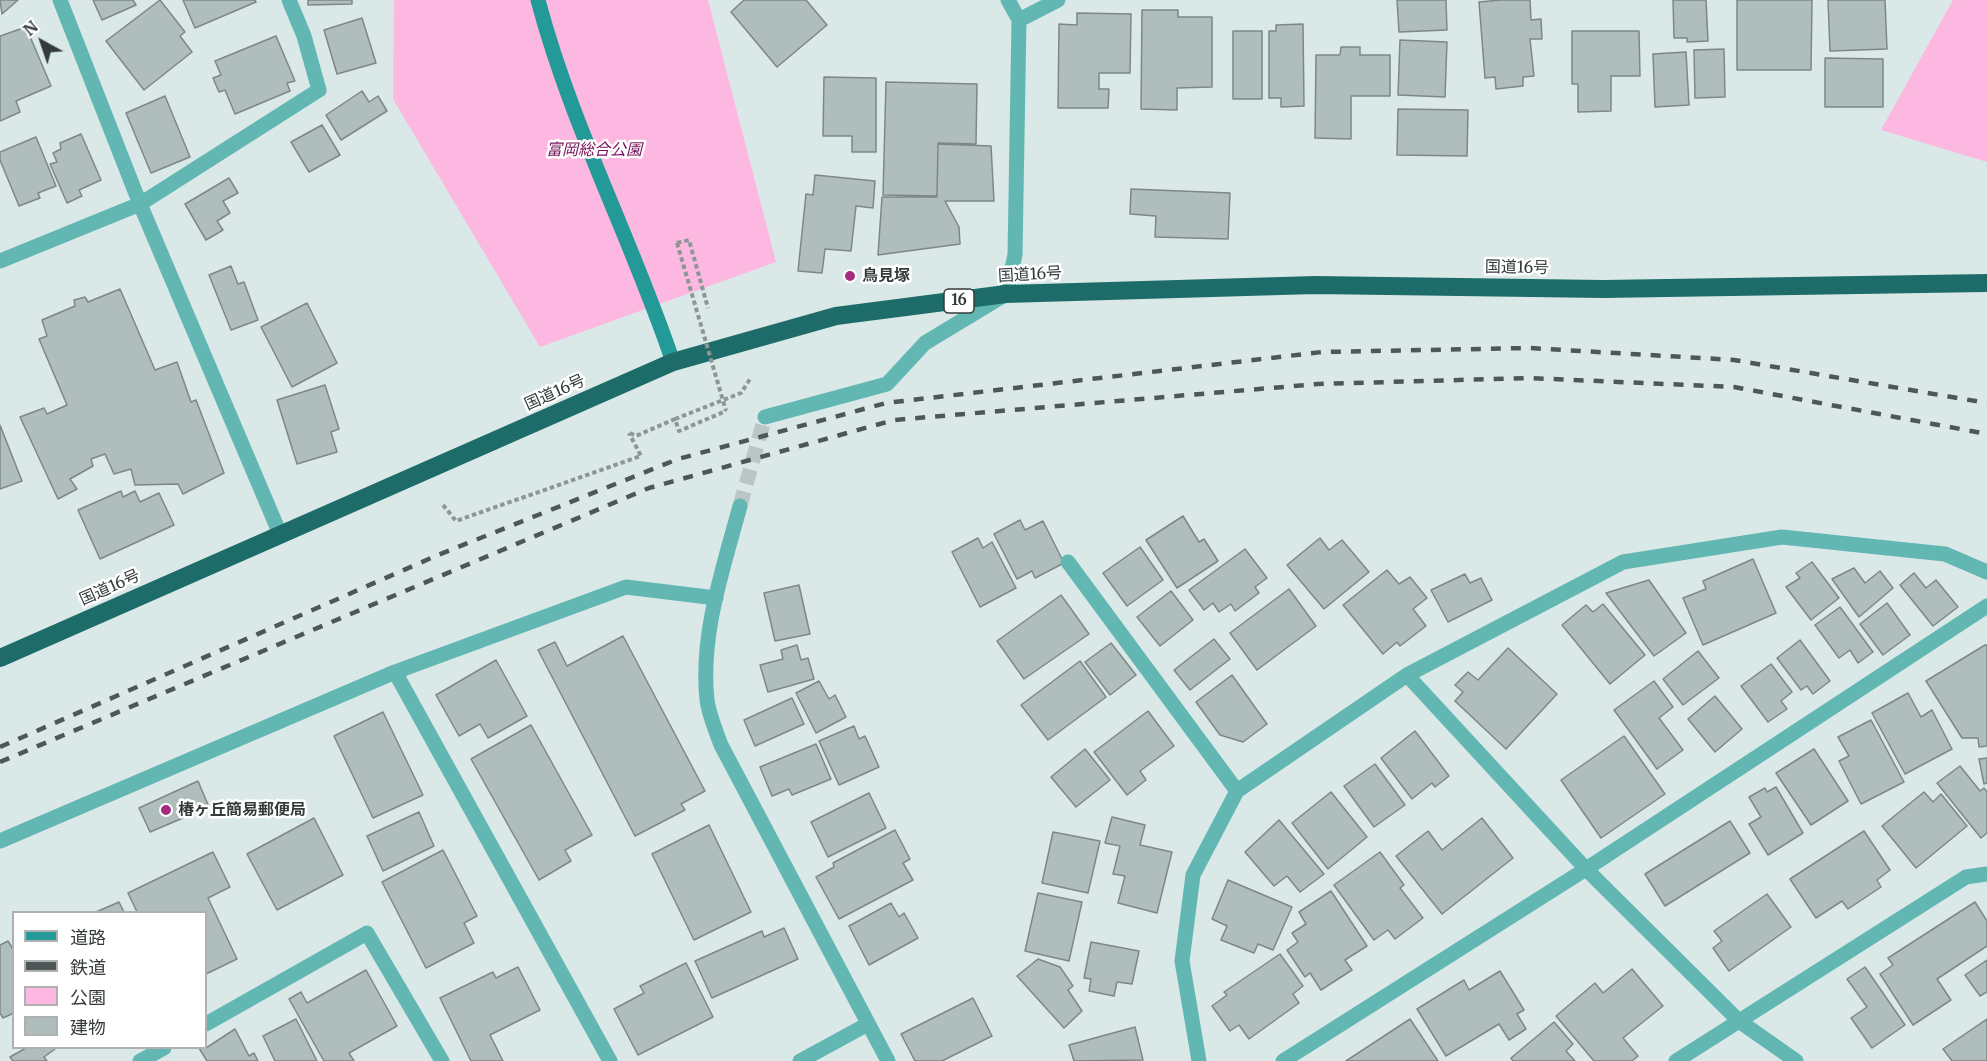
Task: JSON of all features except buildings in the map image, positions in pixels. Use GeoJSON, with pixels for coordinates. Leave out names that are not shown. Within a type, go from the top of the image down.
{"type":"FeatureCollection","features":[{"type":"Feature","properties":{"kind":"highway","name":"国道16号"},"geometry":{"type":"LineString","coordinates":[[0,658],[673,362],[836,316],[1006,294],[1315,285],[1603,289],[1987,284]]}},
{"type":"Feature","properties":{"kind":"street"},"geometry":{"type":"LineString","coordinates":[[60,0],[140,204],[280,534]]}},
{"type":"Feature","properties":{"kind":"street"},"geometry":{"type":"LineString","coordinates":[[0,261],[140,204],[319,90],[304,36],[289,0]]}},
{"type":"Feature","properties":{"kind":"street"},"geometry":{"type":"LineString","coordinates":[[538,0],[554,59],[657,315],[673,362]]}},
{"type":"Feature","properties":{"kind":"street"},"geometry":{"type":"LineString","coordinates":[[765,417],[887,384],[925,343],[1006,294],[1015,255],[1019,20],[1008,0]]}},
{"type":"Feature","properties":{"kind":"street"},"geometry":{"type":"LineString","coordinates":[[1019,20],[1058,0]]}},
{"type":"Feature","properties":{"kind":"street"},"geometry":{"type":"LineString","coordinates":[[740,506],[716,598],[706,651],[707,702],[721,745],[888,1061]]}},
{"type":"Feature","properties":{"kind":"street"},"geometry":{"type":"LineString","coordinates":[[1199,1061],[1182,961],[1193,875],[1237,791],[1407,675],[1623,562],[1782,537],[1944,554],[1987,572]]}},
{"type":"Feature","properties":{"kind":"street"},"geometry":{"type":"LineString","coordinates":[[1068,562],[1237,791]]}},
{"type":"Feature","properties":{"kind":"street"},"geometry":{"type":"LineString","coordinates":[[0,841],[395,672],[626,587],[716,598]]}},
{"type":"Feature","properties":{"kind":"street"},"geometry":{"type":"LineString","coordinates":[[1283,1061],[1586,869],[1987,606]]}},
{"type":"Feature","properties":{"kind":"street"},"geometry":{"type":"LineString","coordinates":[[395,672],[610,1061]]}},
{"type":"Feature","properties":{"kind":"street"},"geometry":{"type":"LineString","coordinates":[[1407,675],[1586,869],[1739,1021],[1796,1061]]}},
{"type":"Feature","properties":{"kind":"street"},"geometry":{"type":"LineString","coordinates":[[1676,1061],[1966,878],[1987,874]]}},
{"type":"Feature","properties":{"kind":"street"},"geometry":{"type":"LineString","coordinates":[[207,1023],[368,933],[442,1061]]}},
{"type":"Feature","properties":{"kind":"street"},"geometry":{"type":"LineString","coordinates":[[800,1061],[868,1024]]}},
{"type":"Feature","properties":{"kind":"street"},"geometry":{"type":"LineString","coordinates":[[140,1061],[161,1049]]}},
{"type":"Feature","properties":{"kind":"path"},"geometry":{"type":"LineString","coordinates":[[675,419],[679,431],[726,411],[677,243],[689,240],[708,308]]}},
{"type":"Feature","properties":{"kind":"path"},"geometry":{"type":"LineString","coordinates":[[442,505],[456,520],[641,456],[629,433],[636,436],[741,393],[750,379]]}},
{"type":"Feature","properties":{"kind":"green space","name":"富岡総合公園"},"geometry":{"type":"Polygon","coordinates":[[[394,0],[708,0],[776,262],[540,347],[393,99],[394,0]]]}},
{"type":"Feature","properties":{"kind":"green space"},"geometry":{"type":"Polygon","coordinates":[[[1953,0],[1987,0],[1987,162],[1881,130],[1953,0]]]}},
{"type":"Feature","properties":{"kind":"tunnel"},"geometry":{"type":"LineString","coordinates":[[740,506],[765,417]]}},
{"type":"Feature","properties":{"kind":"railway"},"geometry":{"type":"LineString","coordinates":[[0,747],[438,555],[678,459],[886,403],[1322,352],[1530,348],[1734,360],[1987,403]]}},
{"type":"Feature","properties":{"kind":"railway"},"geometry":{"type":"LineString","coordinates":[[0,762],[649,488],[894,420],[1318,384],[1529,378],[1734,387],[1987,434]]}},
{"type":"Feature","properties":{"kind":"place","name":"鳥見塚"},"geometry":{"type":"Point","coordinates":[850,276]}},
{"type":"Feature","properties":{"kind":"place","name":"椿ヶ丘簡易郵便局"},"geometry":{"type":"Point","coordinates":[166,810]}}]}
